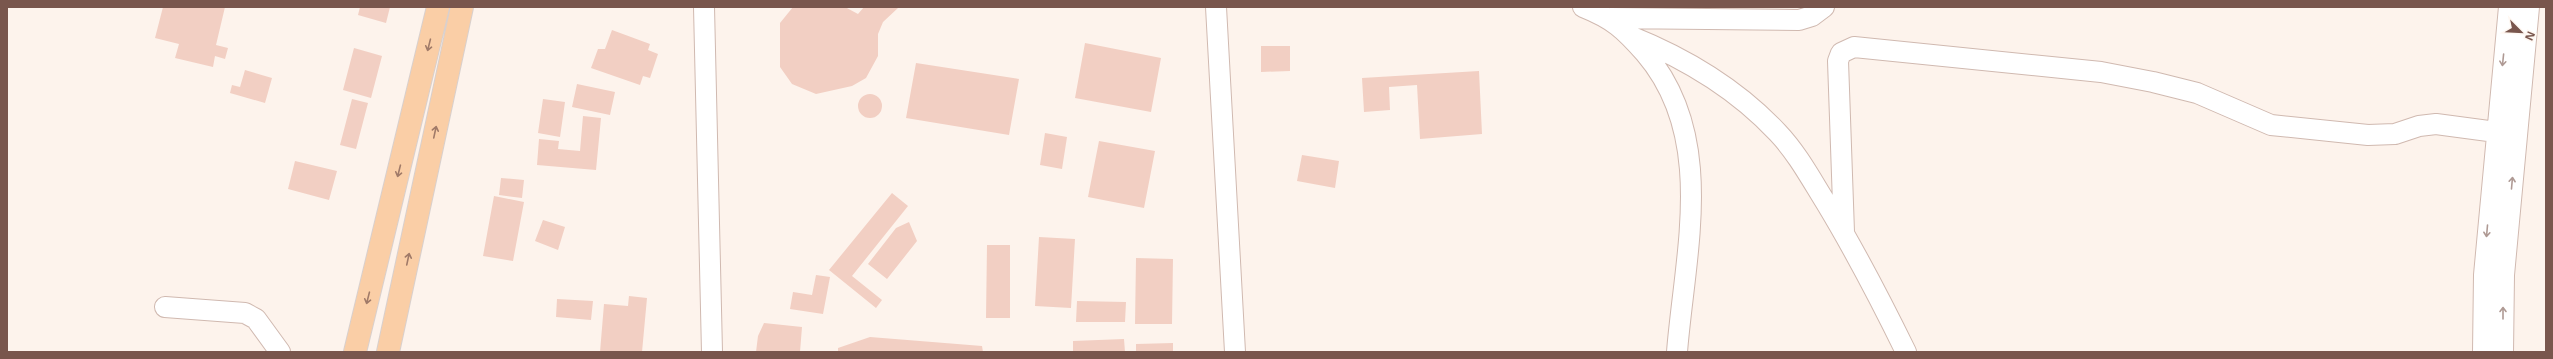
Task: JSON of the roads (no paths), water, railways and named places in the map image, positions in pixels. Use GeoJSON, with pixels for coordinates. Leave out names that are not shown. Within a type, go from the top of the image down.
{"type":"FeatureCollection","features":[{"type":"Feature","properties":{"kind":"main road"},"geometry":{"type":"LineString","coordinates":[[355,352],[438,7]]}},
{"type":"Feature","properties":{"kind":"main road"},"geometry":{"type":"LineString","coordinates":[[388,352],[462,7]]}},
{"type":"Feature","properties":{"kind":"street"},"geometry":{"type":"LineString","coordinates":[[704,7],[712,352]]}},
{"type":"Feature","properties":{"kind":"street"},"geometry":{"type":"LineString","coordinates":[[1216,7],[1235,352]]}},
{"type":"Feature","properties":{"kind":"street"},"geometry":{"type":"LineString","coordinates":[[1583,7],[1610,18],[1630,36],[1659,69],[1677,102],[1688,142],[1692,197],[1687,269],[1677,352]]}},
{"type":"Feature","properties":{"kind":"street"},"geometry":{"type":"LineString","coordinates":[[1610,18],[1799,20],[1812,16],[1824,7]]}},
{"type":"Feature","properties":{"kind":"street"},"geometry":{"type":"LineString","coordinates":[[2483,352],[2484,275],[2496,132],[2509,7]]}},
{"type":"Feature","properties":{"kind":"street"},"geometry":{"type":"LineString","coordinates":[[2503,352],[2504,275],[2530,7]]}},
{"type":"Feature","properties":{"kind":"street"},"geometry":{"type":"LineString","coordinates":[[1630,36],[1668,51],[1709,75],[1749,105],[1779,134],[1805,168],[1844,232],[1906,352]]}},
{"type":"Feature","properties":{"kind":"street"},"geometry":{"type":"LineString","coordinates":[[1844,232],[1838,61],[1841,53],[1854,47],[2101,72],[2153,82],[2197,94],[2271,125],[2368,135],[2395,134],[2419,126],[2436,124],[2496,132]]}},
{"type":"Feature","properties":{"kind":"street"},"geometry":{"type":"LineString","coordinates":[[165,307],[245,312],[256,319],[280,352]]}}]}
